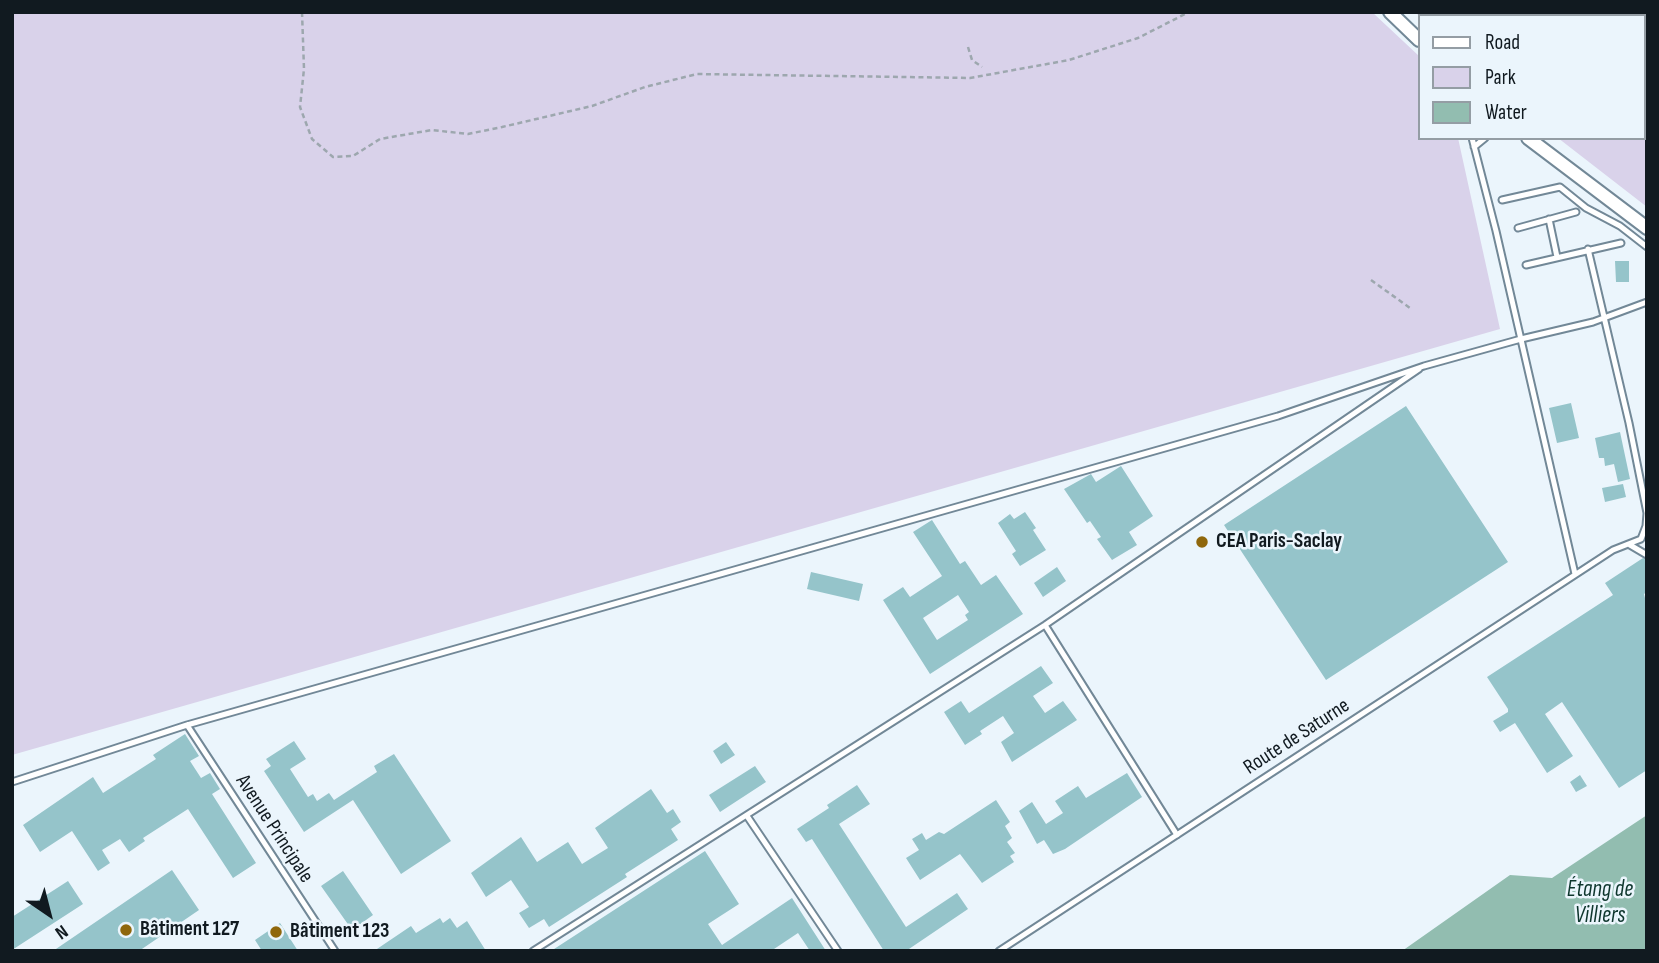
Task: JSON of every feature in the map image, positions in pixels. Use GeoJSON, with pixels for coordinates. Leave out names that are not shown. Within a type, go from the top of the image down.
{"type":"FeatureCollection","features":[{"type":"Feature","properties":{"kind":"street"},"geometry":{"type":"LineString","coordinates":[[1390,12],[1418,39]]}},
{"type":"Feature","properties":{"kind":"street"},"geometry":{"type":"LineString","coordinates":[[1531,140],[1647,228]]}},
{"type":"Feature","properties":{"kind":"lane"},"geometry":{"type":"LineString","coordinates":[[1473,140],[1576,574]]}},
{"type":"Feature","properties":{"kind":"lane"},"geometry":{"type":"LineString","coordinates":[[1475,148],[1483,140]]}},
{"type":"Feature","properties":{"kind":"lane"},"geometry":{"type":"LineString","coordinates":[[1502,200],[1559,187],[1586,208],[1620,226],[1647,247]]}},
{"type":"Feature","properties":{"kind":"lane"},"geometry":{"type":"LineString","coordinates":[[1518,228],[1576,212]]}},
{"type":"Feature","properties":{"kind":"lane"},"geometry":{"type":"LineString","coordinates":[[1549,219],[1557,257]]}},
{"type":"Feature","properties":{"kind":"lane"},"geometry":{"type":"LineString","coordinates":[[1526,265],[1621,243]]}},
{"type":"Feature","properties":{"kind":"lane"},"geometry":{"type":"LineString","coordinates":[[1588,249],[1646,504],[1646,526],[1641,539],[1630,545]]}},
{"type":"Feature","properties":{"kind":"lane"},"geometry":{"type":"LineString","coordinates":[[12,782],[187,725],[1278,416],[1424,366],[1605,317],[1647,302]]}},
{"type":"Feature","properties":{"kind":"lane"},"geometry":{"type":"LineString","coordinates":[[533,951],[1045,625],[1424,366]]}},
{"type":"Feature","properties":{"kind":"lane"},"geometry":{"type":"LineString","coordinates":[[1630,545],[1647,555]]}},
{"type":"Feature","properties":{"kind":"lane","name":"Route de Saturne"},"geometry":{"type":"LineString","coordinates":[[999,951],[1613,550],[1630,545]]}},
{"type":"Feature","properties":{"kind":"lane"},"geometry":{"type":"LineString","coordinates":[[1045,625],[1177,835]]}},
{"type":"Feature","properties":{"kind":"lane","name":"Avenue Principale"},"geometry":{"type":"LineString","coordinates":[[187,725],[335,951]]}},
{"type":"Feature","properties":{"kind":"lane"},"geometry":{"type":"LineString","coordinates":[[747,816],[838,951]]}},
{"type":"Feature","properties":{"kind":"path"},"geometry":{"type":"LineString","coordinates":[[302,12],[304,69],[300,107],[312,139],[333,156],[353,156],[380,139],[432,130],[468,134],[502,127],[592,106],[645,87],[697,74],[970,78],[1069,60],[1138,38],[1189,12]]}},
{"type":"Feature","properties":{"kind":"path"},"geometry":{"type":"LineString","coordinates":[[968,47],[972,60],[982,67]]}},
{"type":"Feature","properties":{"kind":"path"},"geometry":{"type":"LineString","coordinates":[[1371,280],[1410,308]]}},
{"type":"Feature","properties":{"kind":"green space"},"geometry":{"type":"Polygon","coordinates":[[[12,12],[1372,12],[1418,55],[1418,140],[1458,140],[1500,329],[12,755],[12,12]]]}},
{"type":"Feature","properties":{"kind":"green space"},"geometry":{"type":"Polygon","coordinates":[[[1415,12],[1647,12],[1647,207],[1561,140],[1645,140],[1645,14],[1418,15],[1415,12]]]}},
{"type":"Feature","properties":{"kind":"water","name":"Étang de Villiers"},"geometry":{"type":"Polygon","coordinates":[[[1647,815],[1647,951],[1402,951],[1510,875],[1552,878],[1647,815]]]}},
{"type":"Feature","properties":{"kind":"building"},"geometry":{"type":"Polygon","coordinates":[[[1615,261],[1629,261],[1629,282],[1616,282],[1615,261]]]}},
{"type":"Feature","properties":{"kind":"building"},"geometry":{"type":"Polygon","coordinates":[[[1571,403],[1579,438],[1557,443],[1549,408],[1571,403]]]}},
{"type":"Feature","properties":{"kind":"building"},"geometry":{"type":"Polygon","coordinates":[[[1406,406],[1508,562],[1326,680],[1224,525],[1406,406]]]}},
{"type":"Feature","properties":{"kind":"building"},"geometry":{"type":"Polygon","coordinates":[[[1620,432],[1630,479],[1618,482],[1614,464],[1605,466],[1604,458],[1599,458],[1595,438],[1620,432]]]}},
{"type":"Feature","properties":{"kind":"building"},"geometry":{"type":"Polygon","coordinates":[[[1121,466],[1153,516],[1129,532],[1137,545],[1112,560],[1097,539],[1101,537],[1090,521],[1087,523],[1064,489],[1091,474],[1096,482],[1121,466]]]}},
{"type":"Feature","properties":{"kind":"building"},"geometry":{"type":"Polygon","coordinates":[[[1623,484],[1626,497],[1605,502],[1602,488],[1623,484]]]}},
{"type":"Feature","properties":{"kind":"building"},"geometry":{"type":"Polygon","coordinates":[[[1025,512],[1046,550],[1020,566],[1012,554],[1016,551],[998,523],[1010,514],[1014,519],[1025,512]]]}},
{"type":"Feature","properties":{"kind":"building"},"geometry":{"type":"Polygon","coordinates":[[[932,520],[960,564],[965,561],[981,585],[996,575],[1023,614],[930,674],[883,600],[903,587],[910,597],[942,576],[913,532],[932,520]],[[958,595],[923,618],[937,640],[968,620],[965,615],[969,612],[958,595]]]}},
{"type":"Feature","properties":{"kind":"building"},"geometry":{"type":"Polygon","coordinates":[[[1643,558],[1647,560],[1647,592],[1644,594],[1647,606],[1647,770],[1619,788],[1562,702],[1545,714],[1573,756],[1547,773],[1515,723],[1500,732],[1493,721],[1508,712],[1508,709],[1487,677],[1613,595],[1605,583],[1643,558]]]}},
{"type":"Feature","properties":{"kind":"building"},"geometry":{"type":"Polygon","coordinates":[[[1057,567],[1066,581],[1043,597],[1034,583],[1057,567]]]}},
{"type":"Feature","properties":{"kind":"building"},"geometry":{"type":"Polygon","coordinates":[[[811,572],[863,584],[859,601],[807,589],[811,572]]]}},
{"type":"Feature","properties":{"kind":"building"},"geometry":{"type":"Polygon","coordinates":[[[1041,666],[1053,683],[1033,696],[1045,713],[1063,701],[1077,720],[1012,762],[1001,742],[1014,733],[1003,716],[965,745],[944,712],[961,701],[969,713],[1041,666]]]}},
{"type":"Feature","properties":{"kind":"building"},"geometry":{"type":"Polygon","coordinates":[[[185,734],[199,756],[190,761],[201,778],[210,773],[220,789],[212,794],[256,863],[233,878],[188,809],[143,838],[145,841],[129,852],[120,839],[102,850],[110,863],[98,871],[72,831],[40,852],[23,825],[93,777],[103,793],[156,759],[153,755],[185,734]]]}},
{"type":"Feature","properties":{"kind":"building"},"geometry":{"type":"Polygon","coordinates":[[[294,741],[306,759],[290,769],[308,797],[313,794],[317,801],[329,793],[334,800],[377,772],[374,766],[394,754],[451,841],[401,874],[353,800],[304,832],[264,771],[271,766],[266,759],[294,741]]]}},
{"type":"Feature","properties":{"kind":"building"},"geometry":{"type":"Polygon","coordinates":[[[726,742],[735,755],[721,764],[713,751],[726,742]]]}},
{"type":"Feature","properties":{"kind":"building"},"geometry":{"type":"Polygon","coordinates":[[[755,766],[766,782],[720,812],[709,795],[755,766]]]}},
{"type":"Feature","properties":{"kind":"building"},"geometry":{"type":"Polygon","coordinates":[[[1127,773],[1142,797],[1065,849],[1053,854],[1044,840],[1037,844],[1019,811],[1032,802],[1046,824],[1063,813],[1055,801],[1078,786],[1086,798],[1127,773]]]}},
{"type":"Feature","properties":{"kind":"building"},"geometry":{"type":"Polygon","coordinates":[[[1580,775],[1587,786],[1576,792],[1570,782],[1580,775]]]}},
{"type":"Feature","properties":{"kind":"building"},"geometry":{"type":"Polygon","coordinates":[[[857,785],[870,804],[839,824],[906,927],[957,893],[968,909],[906,951],[884,951],[812,839],[806,842],[797,829],[857,785]]]}},
{"type":"Feature","properties":{"kind":"building"},"geometry":{"type":"Polygon","coordinates":[[[651,789],[667,813],[673,809],[681,822],[671,829],[678,840],[625,874],[627,877],[549,927],[544,919],[529,928],[519,913],[529,907],[511,880],[486,897],[471,873],[521,837],[537,862],[568,842],[582,864],[608,848],[595,828],[651,789]]]}},
{"type":"Feature","properties":{"kind":"building"},"geometry":{"type":"Polygon","coordinates":[[[996,800],[1010,822],[1005,826],[1012,838],[1007,842],[1015,853],[1010,856],[1014,862],[982,883],[960,854],[920,880],[906,858],[919,850],[912,839],[922,833],[926,840],[939,832],[944,834],[996,800]]]}},
{"type":"Feature","properties":{"kind":"building"},"geometry":{"type":"Polygon","coordinates":[[[705,851],[739,904],[708,924],[722,945],[792,898],[826,951],[810,951],[798,933],[771,951],[551,951],[705,851]]]}},
{"type":"Feature","properties":{"kind":"building","name":"Bâtiment 127"},"geometry":{"type":"Polygon","coordinates":[[[172,870],[199,910],[139,951],[53,951],[172,870]]]}},
{"type":"Feature","properties":{"kind":"building"},"geometry":{"type":"Polygon","coordinates":[[[343,871],[373,915],[352,930],[321,886],[343,871]]]}},
{"type":"Feature","properties":{"kind":"building"},"geometry":{"type":"Polygon","coordinates":[[[68,881],[83,904],[12,950],[12,917],[68,881]]]}},
{"type":"Feature","properties":{"kind":"building"},"geometry":{"type":"Polygon","coordinates":[[[440,918],[443,923],[450,918],[457,928],[467,921],[486,951],[374,951],[411,926],[416,933],[440,918]]]}},
{"type":"Feature","properties":{"kind":"building","name":"Bâtiment 123"},"geometry":{"type":"Polygon","coordinates":[[[280,923],[298,951],[262,951],[255,940],[280,923]]]}},
{"type":"Feature","properties":{"kind":"place","name":"CEA Paris-Saclay"},"geometry":{"type":"Point","coordinates":[1202,542]}},
{"type":"Feature","properties":{"kind":"place","name":"Bâtiment 127"},"geometry":{"type":"Point","coordinates":[126,930]}},
{"type":"Feature","properties":{"kind":"place","name":"Bâtiment 123"},"geometry":{"type":"Point","coordinates":[276,932]}}]}
